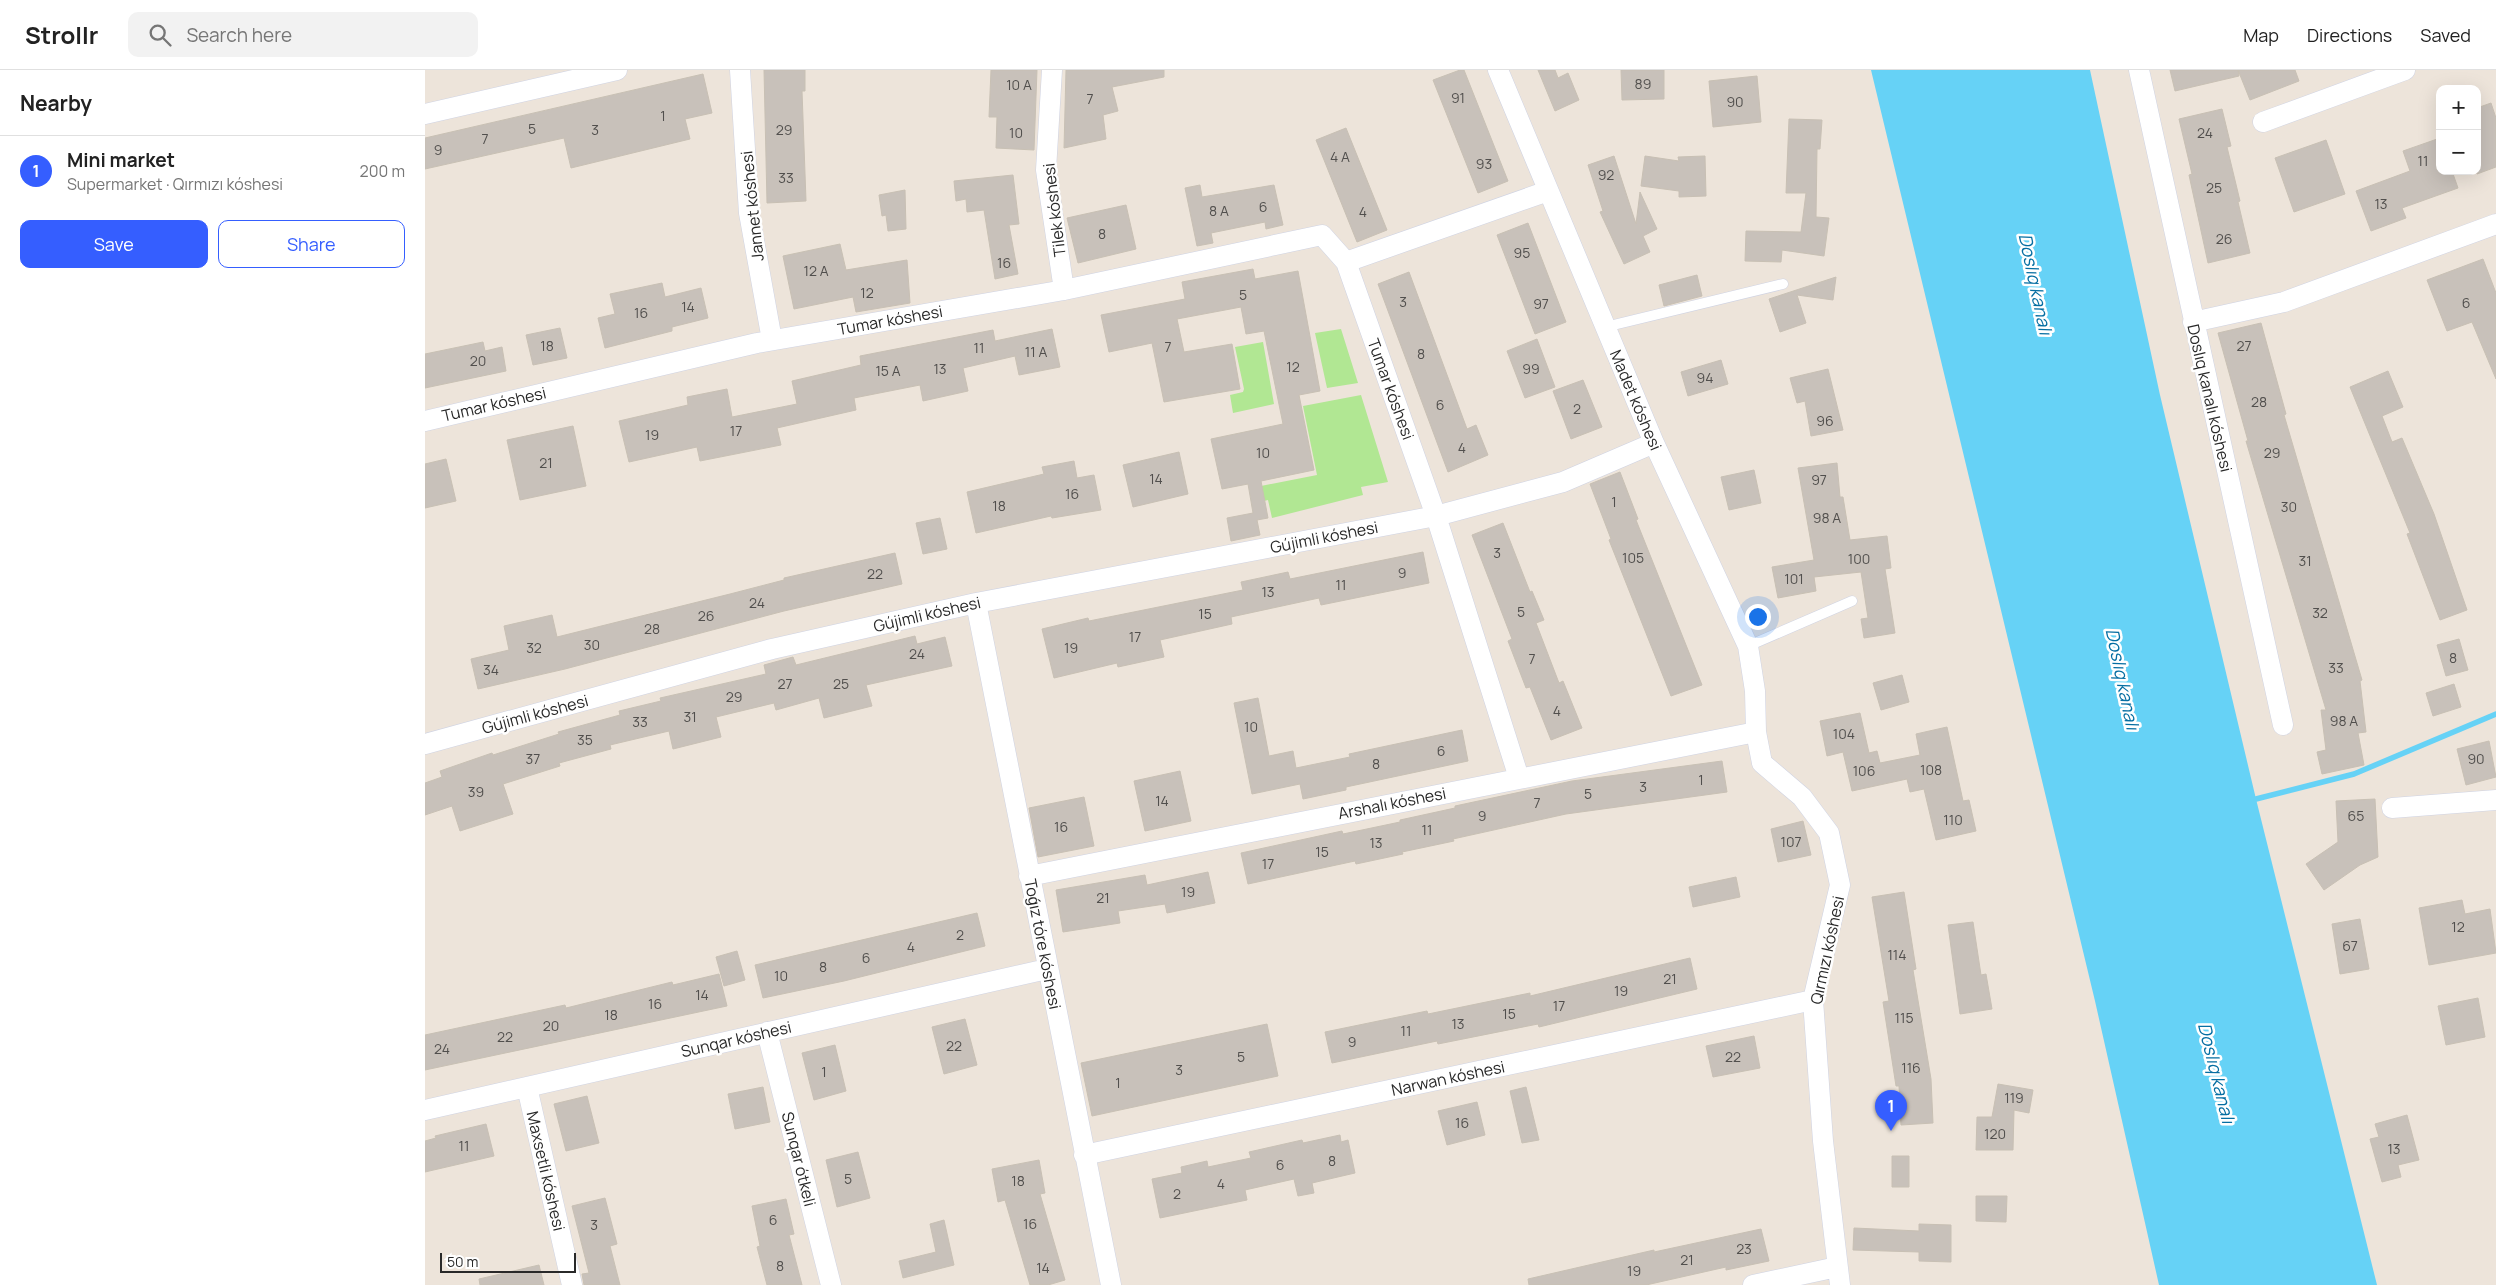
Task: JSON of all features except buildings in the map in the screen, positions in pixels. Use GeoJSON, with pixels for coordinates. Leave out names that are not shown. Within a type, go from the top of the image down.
{"type":"FeatureCollection","features":[{"type":"Feature","properties":{"kind":"street"},"geometry":{"type":"LineString","coordinates":[[425,114],[617,70]]}},
{"type":"Feature","properties":{"kind":"street","name":"Jannet kóshesi"},"geometry":{"type":"LineString","coordinates":[[740,70],[749,213],[771,340]]}},
{"type":"Feature","properties":{"kind":"street","name":"Tilek kóshesi"},"geometry":{"type":"LineString","coordinates":[[1051,70],[1047,170],[1063,290]]}},
{"type":"Feature","properties":{"kind":"street","name":"Madet kóshesi"},"geometry":{"type":"LineString","coordinates":[[1498,70],[1654,443],[1747,646],[1755,691],[1755,732]]}},
{"type":"Feature","properties":{"kind":"street","name":"Doslıq kanalı kóshesi"},"geometry":{"type":"LineString","coordinates":[[2139,70],[2283,725]]}},
{"type":"Feature","properties":{"kind":"street"},"geometry":{"type":"LineString","coordinates":[[2263,122],[2405,70]]}},
{"type":"Feature","properties":{"kind":"street"},"geometry":{"type":"LineString","coordinates":[[1346,262],[1548,191]]}},
{"type":"Feature","properties":{"kind":"street"},"geometry":{"type":"LineString","coordinates":[[2193,322],[2284,302],[2496,224]]}},
{"type":"Feature","properties":{"kind":"street","name":"Tumar kóshesi"},"geometry":{"type":"LineString","coordinates":[[425,421],[771,340],[1063,290],[1321,235],[1346,262],[1436,516]]}},
{"type":"Feature","properties":{"kind":"street","name":"Gújimli kóshesi"},"geometry":{"type":"LineString","coordinates":[[425,744],[772,649],[976,603],[1436,516],[1563,482],[1654,443]]}},
{"type":"Feature","properties":{"kind":"street"},"geometry":{"type":"LineString","coordinates":[[1436,516],[1519,778]]}},
{"type":"Feature","properties":{"kind":"street","name":"Toǵız tóre kóshesi"},"geometry":{"type":"LineString","coordinates":[[976,603],[1111,1285]]}},
{"type":"Feature","properties":{"kind":"street","name":"Arshalı kóshesi"},"geometry":{"type":"LineString","coordinates":[[1029,876],[1755,732]]}},
{"type":"Feature","properties":{"kind":"street","name":"Qırmızı kóshesi"},"geometry":{"type":"LineString","coordinates":[[1755,732],[1762,763],[1802,797],[1829,833],[1840,886],[1813,1000],[1823,1141],[1838,1276]]}},
{"type":"Feature","properties":{"kind":"street"},"geometry":{"type":"LineString","coordinates":[[2392,808],[2496,800]]}},
{"type":"Feature","properties":{"kind":"street","name":"Sunqar kóshesi"},"geometry":{"type":"LineString","coordinates":[[425,1110],[1047,969]]}},
{"type":"Feature","properties":{"kind":"street","name":"Narwan kóshesi"},"geometry":{"type":"LineString","coordinates":[[1084,1155],[1813,1000]]}},
{"type":"Feature","properties":{"kind":"street","name":"Sunqar ótkeli"},"geometry":{"type":"LineString","coordinates":[[767,1032],[831,1285]]}},
{"type":"Feature","properties":{"kind":"street","name":"Maxsetli kóshesi"},"geometry":{"type":"LineString","coordinates":[[527,1087],[572,1285]]}},
{"type":"Feature","properties":{"kind":"street"},"geometry":{"type":"LineString","coordinates":[[1753,1285],[1838,1276]]}},
{"type":"Feature","properties":{"kind":"lane"},"geometry":{"type":"LineString","coordinates":[[1605,327],[1783,284]]}},
{"type":"Feature","properties":{"kind":"lane"},"geometry":{"type":"LineString","coordinates":[[1747,646],[1852,601]]}},
{"type":"Feature","properties":{"kind":"green space"},"geometry":{"type":"Polygon","coordinates":[[[1341,329],[1358,383],[1327,388],[1315,333],[1341,329]]]}},
{"type":"Feature","properties":{"kind":"green space"},"geometry":{"type":"Polygon","coordinates":[[[1263,342],[1274,404],[1233,413],[1230,395],[1243,392],[1244,389],[1235,347],[1263,342]]]}},
{"type":"Feature","properties":{"kind":"green space"},"geometry":{"type":"Polygon","coordinates":[[[1361,395],[1388,482],[1361,487],[1363,495],[1272,518],[1268,500],[1255,503],[1251,488],[1317,475],[1303,406],[1361,395]]]}},
{"type":"Feature","properties":{"kind":"water","name":"Doslıq kanalı"},"geometry":{"type":"Polygon","coordinates":[[[1871,70],[2090,70],[2160,395],[2256,799],[2377,1285],[2159,1285],[2095,1001],[1871,70]]]}},
{"type":"Feature","properties":{"kind":"waterway"},"geometry":{"type":"LineString","coordinates":[[2256,799],[2354,774],[2496,714]]}},
{"type":"Feature","properties":{"kind":"place","name":"Mini market"},"geometry":{"type":"Point","coordinates":[1891,1131]}}]}
